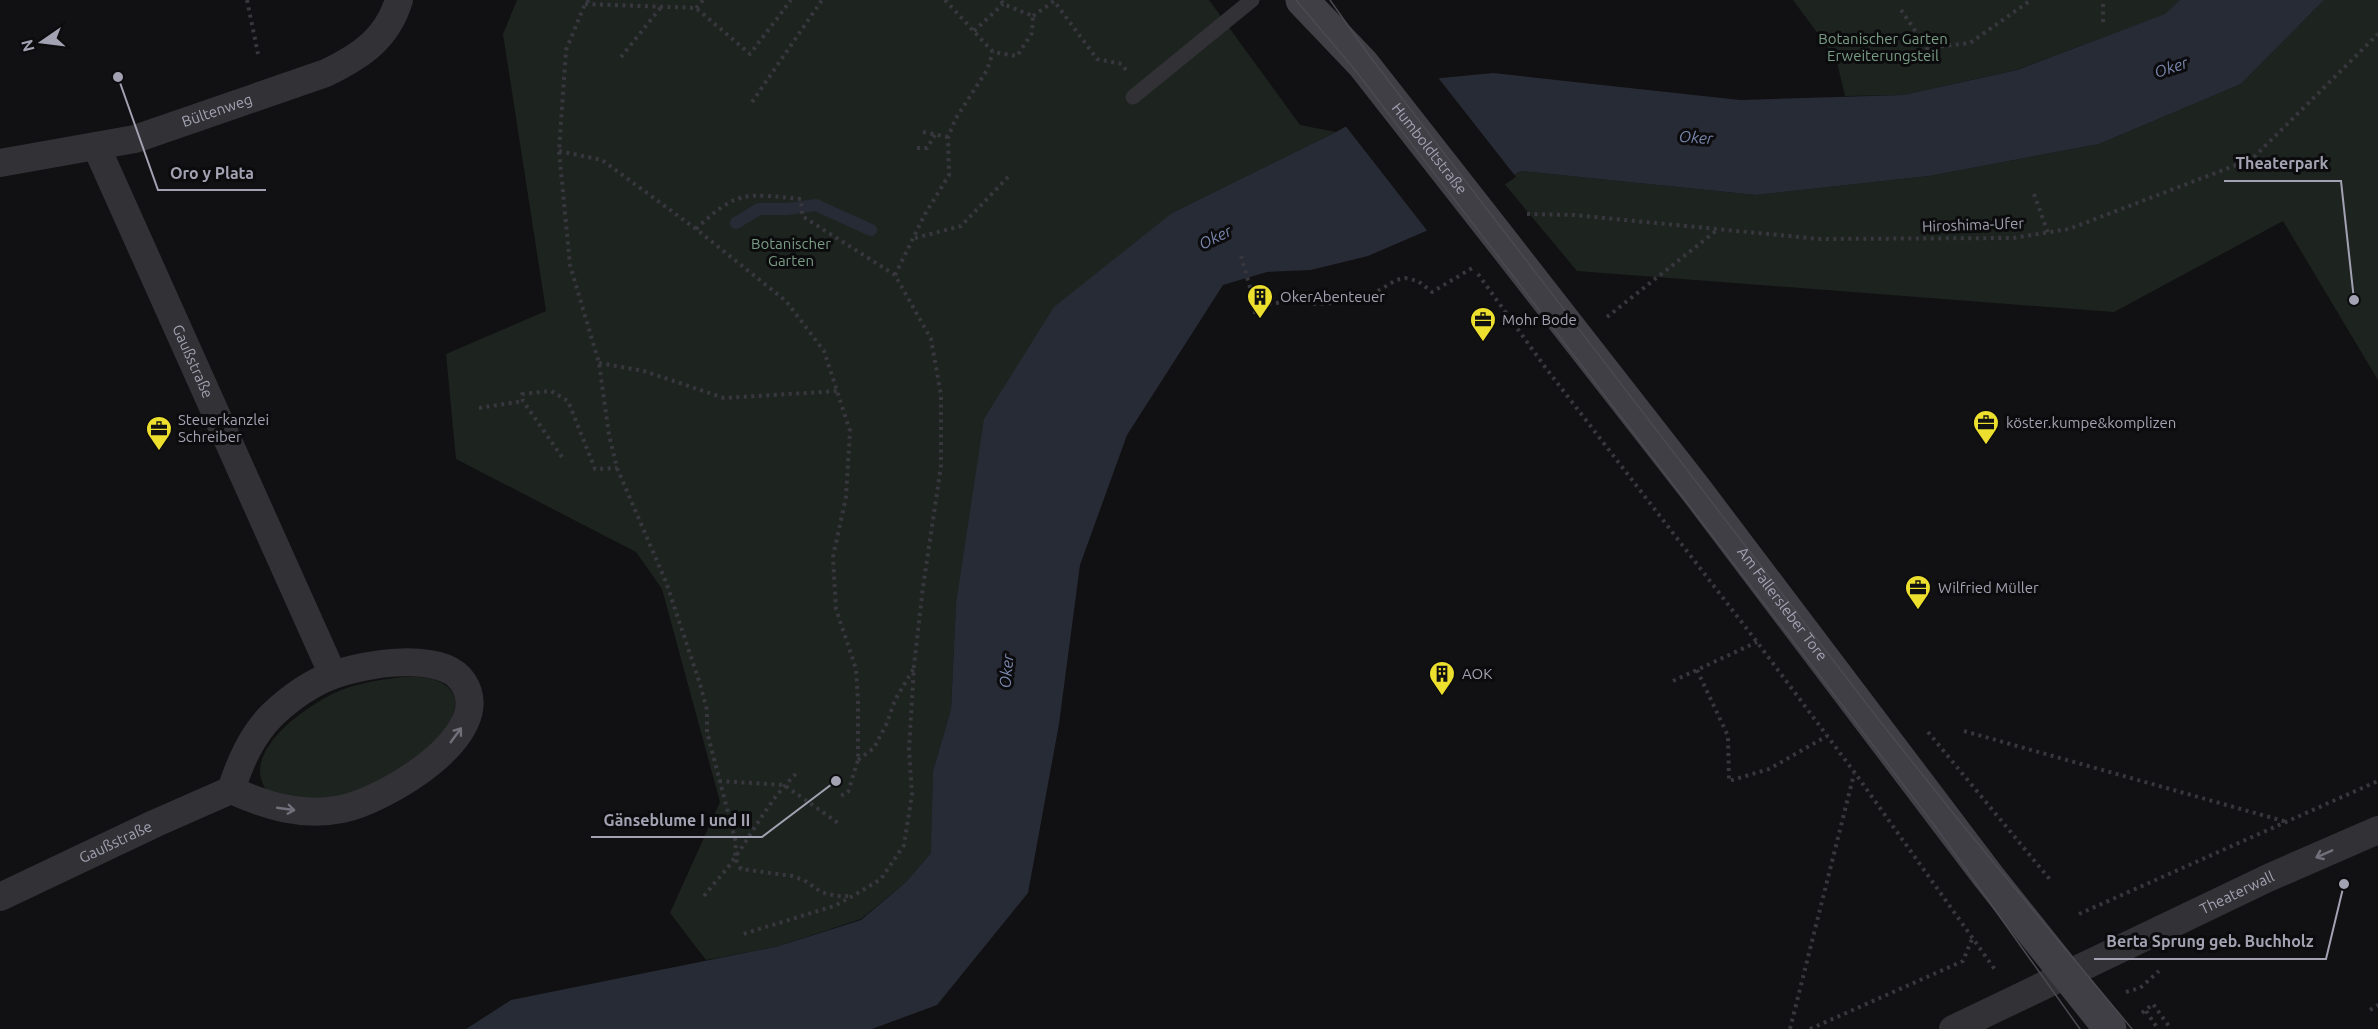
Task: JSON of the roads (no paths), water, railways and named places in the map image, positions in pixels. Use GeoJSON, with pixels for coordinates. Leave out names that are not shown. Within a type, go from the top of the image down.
{"type":"FeatureCollection","features":[{"type":"Feature","properties":{"kind":"main road","name":"Humboldtstraße"},"geometry":{"type":"LineString","coordinates":[[1302,0],[1363,64]]}},
{"type":"Feature","properties":{"kind":"main road","name":"Humboldtstraße"},"geometry":{"type":"LineString","coordinates":[[1322,0],[1363,64],[1497,235]]}},
{"type":"Feature","properties":{"kind":"main road","name":"Am Fallersleber Tore"},"geometry":{"type":"LineString","coordinates":[[1497,235],[1696,490],[1988,876],[2110,1029]]}},
{"type":"Feature","properties":{"kind":"street","name":"Bültenweg"},"geometry":{"type":"LineString","coordinates":[[0,163],[135,139],[326,73],[356,59],[379,38],[399,0]]}},
{"type":"Feature","properties":{"kind":"street","name":"Gaußstraße"},"geometry":{"type":"LineString","coordinates":[[96,146],[333,675]]}},
{"type":"Feature","properties":{"kind":"street"},"geometry":{"type":"LineString","coordinates":[[400,663],[440,666],[453,671],[463,682],[468,696],[468,711],[464,724],[454,740],[415,775],[388,792],[342,809],[313,812],[282,809],[231,790],[240,762],[254,737],[271,716],[312,685],[333,675],[400,663]]}},
{"type":"Feature","properties":{"kind":"street","name":"Gaußstraße"},"geometry":{"type":"LineString","coordinates":[[0,897],[166,818],[231,790]]}},
{"type":"Feature","properties":{"kind":"street","name":"Theaterwall"},"geometry":{"type":"LineString","coordinates":[[1953,1029],[2268,878],[2378,830]]}},
{"type":"Feature","properties":{"kind":"lane"},"geometry":{"type":"LineString","coordinates":[[1138,93],[1252,0]]}},
{"type":"Feature","properties":{"kind":"water","name":"Oker"},"geometry":{"type":"Polygon","coordinates":[[[2180,0],[2324,0],[2241,84],[2099,144],[1929,176],[1756,195],[1521,171],[1502,181],[1440,225],[1368,256],[1311,270],[1267,272],[1223,285],[1127,435],[1080,565],[1059,724],[1028,893],[937,1005],[872,1029],[466,1029],[511,1000],[779,946],[861,920],[906,882],[931,853],[933,771],[951,709],[956,604],[984,419],[1054,307],[1172,213],[1336,132],[1431,79],[1493,73],[1740,100],[1903,95],[2017,70],[2165,14],[2180,0]]]}},
{"type":"Feature","properties":{"kind":"waterway"},"geometry":{"type":"LineString","coordinates":[[736,223],[759,209],[787,209],[816,205],[871,230]]}},
{"type":"Feature","properties":{"kind":"tram line"},"geometry":{"type":"LineString","coordinates":[[1296,0],[1355,70],[1935,826],[2080,1029]]}},
{"type":"Feature","properties":{"kind":"tram line"},"geometry":{"type":"LineString","coordinates":[[1330,0],[1371,58],[1879,720],[1965,828],[2132,1029]]}},
{"type":"Feature","properties":{"kind":"place","name":"Oro y Plata"},"geometry":{"type":"Point","coordinates":[118,77]}},
{"type":"Feature","properties":{"kind":"place","name":"Theaterpark"},"geometry":{"type":"Point","coordinates":[2354,300]}},
{"type":"Feature","properties":{"kind":"place","name":"OkerAbenteuer"},"geometry":{"type":"Point","coordinates":[1260,320]}},
{"type":"Feature","properties":{"kind":"place","name":"Mohr Bode"},"geometry":{"type":"Point","coordinates":[1483,343]}},
{"type":"Feature","properties":{"kind":"place","name":"köster.kumpe&komplizen"},"geometry":{"type":"Point","coordinates":[1986,446]}},
{"type":"Feature","properties":{"kind":"place","name":"Steuerkanzlei Schreiber"},"geometry":{"type":"Point","coordinates":[159,452]}},
{"type":"Feature","properties":{"kind":"place","name":"Wilfried Müller"},"geometry":{"type":"Point","coordinates":[1918,611]}},
{"type":"Feature","properties":{"kind":"place","name":"AOK"},"geometry":{"type":"Point","coordinates":[1442,697]}},
{"type":"Feature","properties":{"kind":"place","name":"Gänseblume I und II"},"geometry":{"type":"Point","coordinates":[836,781]}},
{"type":"Feature","properties":{"kind":"place","name":"Berta Sprung geb. Buchholz"},"geometry":{"type":"Point","coordinates":[2344,884]}},
{"type":"Feature","properties":{"kind":"park label","name":"Botanischer Garten Erweiterungsteil"},"geometry":{"type":"Point","coordinates":[1883,48]}},
{"type":"Feature","properties":{"kind":"park label","name":"Botanischer Garten"},"geometry":{"type":"Point","coordinates":[791,252]}}]}
